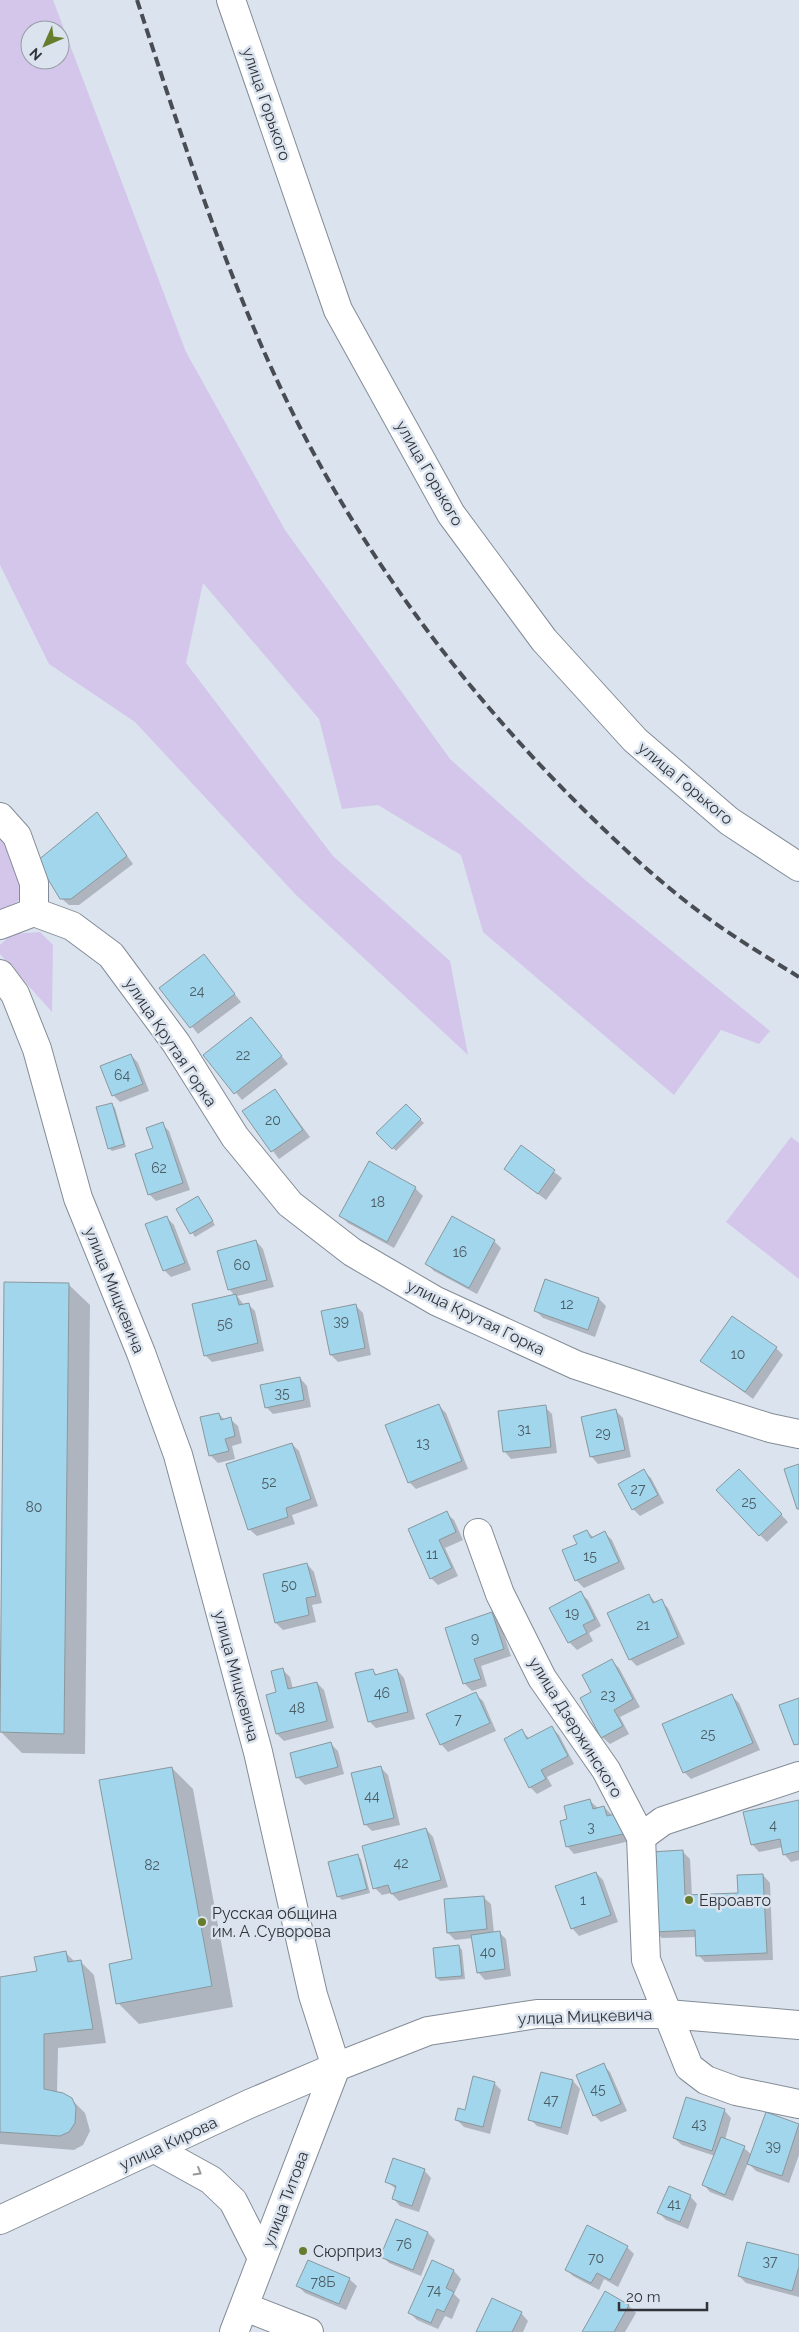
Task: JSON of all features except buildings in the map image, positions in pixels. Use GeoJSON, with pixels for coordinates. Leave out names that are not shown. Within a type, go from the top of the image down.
{"type":"FeatureCollection","features":[{"type":"Feature","properties":{"kind":"street","name":"улица Горького"},"geometry":{"type":"LineString","coordinates":[[231,0],[338,310],[451,514],[544,640],[635,740],[729,820],[799,867]]}},
{"type":"Feature","properties":{"kind":"street"},"geometry":{"type":"LineString","coordinates":[[0,817],[17,836],[34,883],[34,912],[0,925]]}},
{"type":"Feature","properties":{"kind":"street","name":"улица Крутая Горка"},"geometry":{"type":"LineString","coordinates":[[34,912],[72,926],[111,955],[176,1043],[235,1137],[290,1204],[352,1252],[436,1301],[576,1365],[770,1428],[799,1434]]}},
{"type":"Feature","properties":{"kind":"street","name":"улица Мицкевича"},"geometry":{"type":"LineString","coordinates":[[0,974],[15,994],[37,1049],[78,1198],[141,1354],[178,1455],[258,1752],[313,1995],[336,2067],[428,2031],[537,2014],[667,2014],[799,2024]]}},
{"type":"Feature","properties":{"kind":"street","name":"улица Дзержинского"},"geometry":{"type":"LineString","coordinates":[[478,1533],[500,1594],[542,1678],[606,1770],[641,1837],[646,1960],[667,2014]]}},
{"type":"Feature","properties":{"kind":"street"},"geometry":{"type":"LineString","coordinates":[[641,1837],[663,1821],[799,1776]]}},
{"type":"Feature","properties":{"kind":"street","name":"улица Мицкевича"},"geometry":{"type":"LineString","coordinates":[[667,2014],[689,2067],[706,2080],[736,2091],[799,2104]]}},
{"type":"Feature","properties":{"kind":"street","name":"улица Кирова"},"geometry":{"type":"LineString","coordinates":[[0,2220],[155,2150],[249,2104],[336,2067]]}},
{"type":"Feature","properties":{"kind":"street","name":"улица Титова"},"geometry":{"type":"LineString","coordinates":[[234,2332],[336,2067]]}},
{"type":"Feature","properties":{"kind":"street"},"geometry":{"type":"LineString","coordinates":[[155,2150],[211,2180],[233,2201],[262,2258]]}},
{"type":"Feature","properties":{"kind":"street"},"geometry":{"type":"LineString","coordinates":[[245,2307],[309,2332]]}},
{"type":"Feature","properties":{"kind":"shaded area"},"geometry":{"type":"Polygon","coordinates":[[[0,0],[53,0],[61,20],[20,20],[20,70],[70,70],[70,45],[186,352],[285,530],[450,759],[584,879],[770,1031],[759,1044],[721,1030],[674,1095],[483,932],[461,855],[378,805],[342,809],[319,719],[203,583],[186,663],[333,856],[450,961],[468,1055],[296,895],[135,722],[49,664],[0,565],[0,0]]]}},
{"type":"Feature","properties":{"kind":"shaded area"},"geometry":{"type":"Polygon","coordinates":[[[0,823],[28,889],[17,902],[0,910],[0,823]]]}},
{"type":"Feature","properties":{"kind":"shaded area"},"geometry":{"type":"Polygon","coordinates":[[[40,932],[53,945],[52,1012],[0,954],[0,945],[12,934],[40,932]]]}},
{"type":"Feature","properties":{"kind":"shaded area"},"geometry":{"type":"Polygon","coordinates":[[[791,1137],[799,1143],[799,1279],[726,1222],[791,1137]]]}},
{"type":"Feature","properties":{"kind":"railway"},"geometry":{"type":"LineString","coordinates":[[137,0],[204,199],[261,345],[311,449],[342,504],[376,557],[450,660],[490,709],[575,801],[641,864],[676,894],[733,936],[799,977]]}},
{"type":"Feature","properties":{"kind":"place","name":"Евроавто"},"geometry":{"type":"Point","coordinates":[689,1900]}},
{"type":"Feature","properties":{"kind":"place","name":"Русская община им. А .Суворова"},"geometry":{"type":"Point","coordinates":[202,1922]}},
{"type":"Feature","properties":{"kind":"place","name":"Сюрприз"},"geometry":{"type":"Point","coordinates":[303,2251]}}]}
